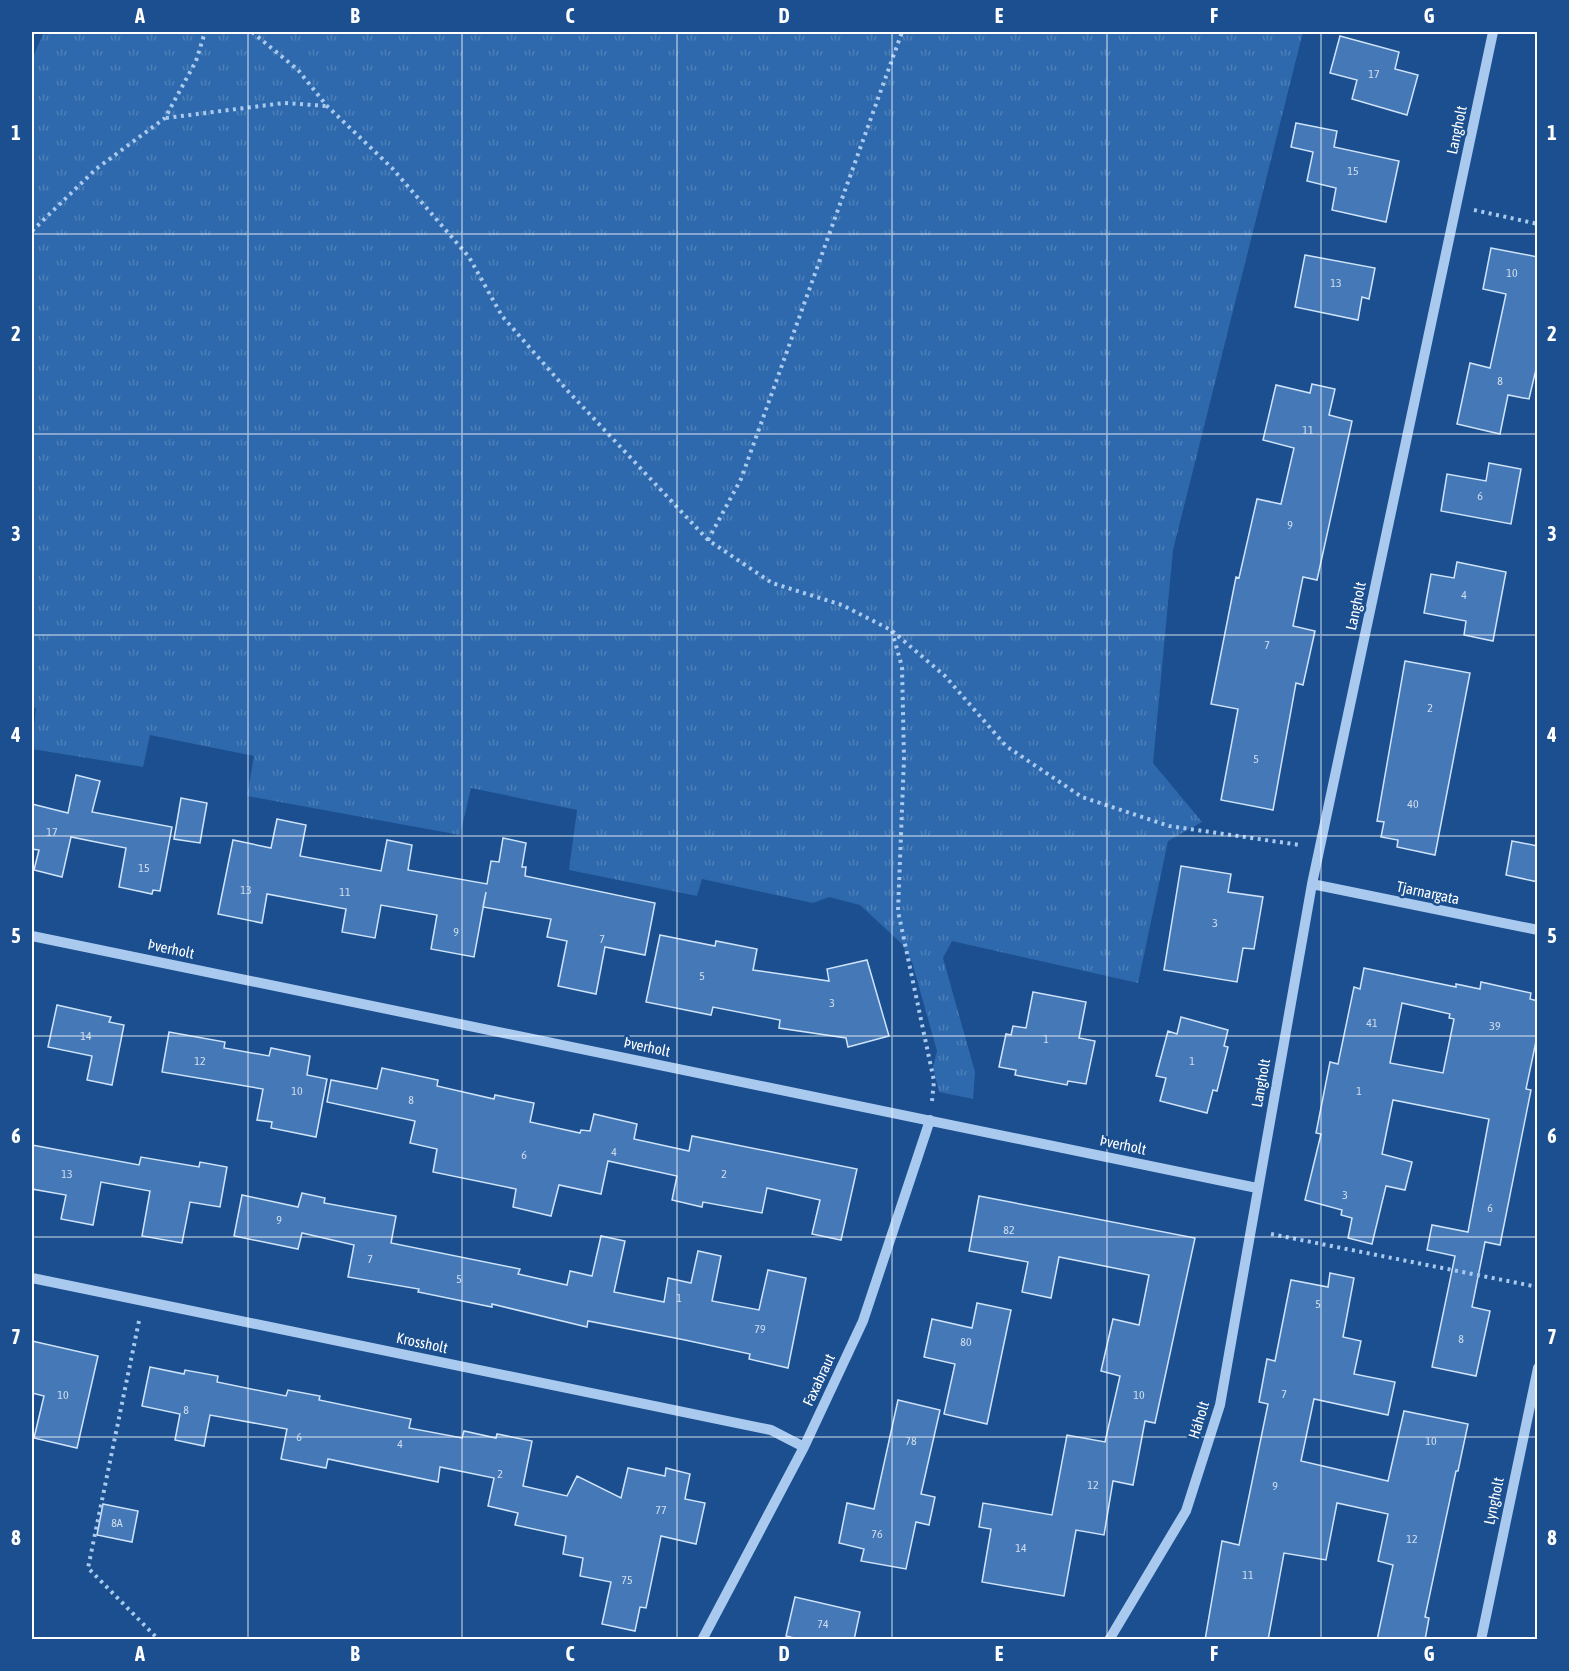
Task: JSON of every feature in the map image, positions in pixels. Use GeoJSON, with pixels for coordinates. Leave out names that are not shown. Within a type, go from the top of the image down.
{"type":"FeatureCollection","features":[{"type":"Feature","properties":{"kind":"street","name":"Langholt"},"geometry":{"type":"LineString","coordinates":[[1257,1188],[1312,884],[1493,32]]}},
{"type":"Feature","properties":{"kind":"street","name":"Tjarnargata"},"geometry":{"type":"LineString","coordinates":[[1312,884],[1538,930]]}},
{"type":"Feature","properties":{"kind":"street","name":"Þverholt"},"geometry":{"type":"LineString","coordinates":[[32,936],[1257,1188]]}},
{"type":"Feature","properties":{"kind":"street","name":"Faxabraut"},"geometry":{"type":"LineString","coordinates":[[702,1640],[804,1447],[864,1320],[930,1120]]}},
{"type":"Feature","properties":{"kind":"street","name":"Háholt"},"geometry":{"type":"LineString","coordinates":[[1109,1640],[1186,1511],[1220,1405],[1257,1188]]}},
{"type":"Feature","properties":{"kind":"street","name":"Krossholt"},"geometry":{"type":"LineString","coordinates":[[32,1278],[771,1430],[804,1447]]}},
{"type":"Feature","properties":{"kind":"street","name":"Lyngholt"},"geometry":{"type":"LineString","coordinates":[[1481,1640],[1538,1368]]}},
{"type":"Feature","properties":{"kind":"path"},"geometry":{"type":"LineString","coordinates":[[32,231],[96,169],[165,118],[196,61],[205,32]]}},
{"type":"Feature","properties":{"kind":"path"},"geometry":{"type":"LineString","coordinates":[[252,32],[298,70],[327,106],[392,168],[469,257],[502,316],[566,389],[708,540],[772,583],[842,604],[891,630],[945,676],[1006,747],[1082,797],[1169,826],[1320,848]]}},
{"type":"Feature","properties":{"kind":"path"},"geometry":{"type":"LineString","coordinates":[[708,540],[741,479],[902,32]]}},
{"type":"Feature","properties":{"kind":"path"},"geometry":{"type":"LineString","coordinates":[[165,118],[284,103],[327,106]]}},
{"type":"Feature","properties":{"kind":"path"},"geometry":{"type":"LineString","coordinates":[[1456,206],[1538,224]]}},
{"type":"Feature","properties":{"kind":"path"},"geometry":{"type":"LineString","coordinates":[[891,630],[902,667],[904,758],[898,911],[934,1081],[930,1120]]}},
{"type":"Feature","properties":{"kind":"path"},"geometry":{"type":"LineString","coordinates":[[1250,1230],[1538,1287]]}},
{"type":"Feature","properties":{"kind":"path"},"geometry":{"type":"LineString","coordinates":[[143,1300],[88,1568],[159,1640]]}},
{"type":"Feature","properties":{"kind":"green space"},"geometry":{"type":"Polygon","coordinates":[[[44,32],[1303,32],[1173,550],[1153,763],[1202,822],[1168,841],[1138,983],[952,941],[943,958],[975,1072],[973,1099],[939,1092],[933,1067],[937,1051],[912,962],[901,943],[860,905],[829,897],[813,903],[702,879],[697,896],[569,870],[577,810],[471,788],[460,835],[247,796],[254,756],[150,735],[143,767],[32,749],[36,708],[32,707],[32,59],[44,32]]]}},
{"type":"Feature","properties":{"kind":"building"},"geometry":{"type":"Polygon","coordinates":[[[1340,36],[1399,52],[1395,69],[1418,75],[1407,115],[1352,99],[1357,80],[1330,73],[1340,36]]]}},
{"type":"Feature","properties":{"kind":"building"},"geometry":{"type":"Polygon","coordinates":[[[1296,123],[1337,131],[1334,147],[1399,161],[1386,222],[1332,210],[1336,188],[1307,181],[1313,152],[1291,147],[1296,123]]]}},
{"type":"Feature","properties":{"kind":"building"},"geometry":{"type":"Polygon","coordinates":[[[1491,248],[1538,257],[1538,361],[1529,399],[1508,395],[1500,434],[1457,424],[1470,363],[1490,368],[1506,294],[1483,289],[1491,248]]]}},
{"type":"Feature","properties":{"kind":"building"},"geometry":{"type":"Polygon","coordinates":[[[1305,255],[1375,268],[1369,299],[1362,297],[1358,320],[1295,307],[1305,255]]]}},
{"type":"Feature","properties":{"kind":"building"},"geometry":{"type":"Polygon","coordinates":[[[1312,384],[1335,389],[1329,415],[1352,421],[1317,580],[1303,577],[1293,626],[1315,631],[1303,685],[1296,683],[1273,810],[1221,800],[1238,709],[1211,704],[1236,577],[1239,578],[1257,499],[1281,504],[1294,448],[1263,440],[1276,385],[1310,393],[1312,384]]]}},
{"type":"Feature","properties":{"kind":"building"},"geometry":{"type":"Polygon","coordinates":[[[1489,463],[1521,469],[1511,524],[1441,511],[1447,474],[1486,481],[1489,463]]]}},
{"type":"Feature","properties":{"kind":"building"},"geometry":{"type":"Polygon","coordinates":[[[1457,562],[1506,572],[1493,641],[1464,635],[1466,621],[1424,613],[1431,574],[1454,578],[1457,562]]]}},
{"type":"Feature","properties":{"kind":"building"},"geometry":{"type":"Polygon","coordinates":[[[1405,661],[1470,673],[1435,855],[1397,847],[1398,840],[1381,837],[1384,822],[1377,821],[1405,661]]]}},
{"type":"Feature","properties":{"kind":"building"},"geometry":{"type":"Polygon","coordinates":[[[76,775],[100,781],[92,812],[172,827],[160,891],[153,890],[152,894],[119,887],[126,848],[71,837],[62,877],[34,870],[39,850],[32,849],[32,804],[68,813],[76,775]]]}},
{"type":"Feature","properties":{"kind":"building"},"geometry":{"type":"Polygon","coordinates":[[[181,798],[207,803],[200,843],[174,839],[181,798]]]}},
{"type":"Feature","properties":{"kind":"building"},"geometry":{"type":"Polygon","coordinates":[[[277,819],[306,825],[300,856],[381,871],[387,840],[412,845],[408,870],[487,884],[491,861],[499,862],[503,838],[526,843],[522,867],[526,867],[525,876],[655,903],[645,955],[605,947],[596,994],[558,986],[567,941],[547,937],[551,919],[483,907],[474,957],[431,949],[437,915],[381,905],[375,938],[342,932],[346,909],[267,894],[262,923],[218,914],[233,840],[271,848],[277,819]]]}},
{"type":"Feature","properties":{"kind":"building"},"geometry":{"type":"Polygon","coordinates":[[[1512,841],[1538,846],[1538,882],[1506,875],[1512,841]]]}},
{"type":"Feature","properties":{"kind":"building"},"geometry":{"type":"Polygon","coordinates":[[[1181,866],[1231,874],[1228,892],[1263,897],[1254,949],[1243,948],[1237,982],[1164,970],[1181,866]]]}},
{"type":"Feature","properties":{"kind":"building"},"geometry":{"type":"Polygon","coordinates":[[[660,935],[715,946],[716,941],[757,949],[753,970],[829,981],[827,969],[867,960],[889,1036],[848,1047],[846,1038],[779,1028],[780,1020],[713,1007],[711,1015],[646,1002],[660,935]]]}},
{"type":"Feature","properties":{"kind":"building"},"geometry":{"type":"Polygon","coordinates":[[[1364,968],[1456,987],[1456,984],[1480,989],[1481,982],[1531,993],[1530,999],[1538,1001],[1538,1032],[1526,1089],[1531,1090],[1500,1245],[1485,1242],[1472,1307],[1490,1311],[1476,1376],[1432,1367],[1455,1256],[1427,1250],[1432,1225],[1468,1232],[1489,1119],[1393,1100],[1382,1154],[1412,1162],[1405,1190],[1386,1186],[1372,1244],[1348,1238],[1352,1218],[1341,1215],[1342,1210],[1305,1200],[1321,1134],[1316,1133],[1330,1062],[1338,1064],[1354,987],[1360,989],[1364,968]],[[1402,1003],[1390,1063],[1443,1073],[1454,1019],[1449,1018],[1450,1014],[1402,1003]]]}},
{"type":"Feature","properties":{"kind":"building"},"geometry":{"type":"Polygon","coordinates":[[[1033,992],[1086,1002],[1079,1038],[1095,1041],[1086,1084],[1068,1081],[1067,1085],[1015,1075],[1016,1070],[999,1067],[1006,1034],[1011,1035],[1013,1026],[1026,1028],[1033,992]]]}},
{"type":"Feature","properties":{"kind":"building"},"geometry":{"type":"Polygon","coordinates":[[[57,1005],[111,1017],[109,1022],[124,1025],[112,1085],[87,1080],[92,1056],[48,1047],[57,1005]]]}},
{"type":"Feature","properties":{"kind":"building"},"geometry":{"type":"Polygon","coordinates":[[[1181,1017],[1228,1030],[1224,1046],[1228,1047],[1217,1091],[1213,1090],[1207,1113],[1160,1101],[1166,1078],[1156,1076],[1168,1031],[1177,1034],[1181,1017]]]}},
{"type":"Feature","properties":{"kind":"building"},"geometry":{"type":"Polygon","coordinates":[[[169,1032],[225,1042],[224,1048],[269,1056],[271,1048],[310,1056],[307,1075],[327,1079],[316,1137],[271,1128],[272,1122],[257,1120],[263,1089],[162,1072],[169,1032]]]}},
{"type":"Feature","properties":{"kind":"building"},"geometry":{"type":"Polygon","coordinates":[[[382,1068],[438,1080],[437,1086],[494,1099],[495,1095],[534,1103],[530,1122],[580,1133],[581,1130],[590,1131],[594,1114],[637,1124],[634,1139],[689,1151],[692,1136],[857,1169],[841,1240],[812,1234],[820,1200],[767,1188],[762,1213],[703,1202],[702,1207],[672,1200],[677,1176],[608,1161],[601,1194],[559,1185],[551,1216],[513,1207],[516,1189],[433,1172],[437,1149],[410,1143],[415,1121],[327,1102],[331,1080],[377,1089],[382,1068]]]}},
{"type":"Feature","properties":{"kind":"building"},"geometry":{"type":"Polygon","coordinates":[[[32,1145],[139,1165],[141,1157],[199,1167],[200,1162],[227,1167],[220,1207],[190,1202],[182,1243],[142,1236],[150,1191],[101,1182],[93,1225],[61,1219],[66,1195],[32,1189],[32,1145]]]}},
{"type":"Feature","properties":{"kind":"building"},"geometry":{"type":"Polygon","coordinates":[[[302,1193],[325,1198],[324,1203],[396,1216],[391,1243],[520,1269],[518,1274],[567,1285],[570,1271],[592,1276],[601,1236],[625,1241],[614,1292],[664,1302],[668,1278],[691,1283],[698,1251],[721,1256],[712,1301],[759,1310],[768,1270],[806,1278],[788,1368],[749,1359],[750,1354],[685,1340],[588,1321],[587,1327],[492,1304],[492,1307],[418,1292],[419,1289],[348,1277],[354,1245],[302,1233],[298,1249],[234,1236],[242,1195],[298,1207],[302,1193]]]}},
{"type":"Feature","properties":{"kind":"building"},"geometry":{"type":"Polygon","coordinates":[[[979,1196],[1195,1238],[1155,1423],[1145,1421],[1133,1485],[1113,1481],[1104,1535],[1076,1530],[1064,1596],[982,1582],[991,1529],[979,1527],[983,1503],[1052,1515],[1067,1435],[1105,1442],[1120,1376],[1101,1371],[1113,1319],[1139,1325],[1149,1275],[1059,1257],[1051,1298],[1022,1292],[1028,1262],[969,1251],[979,1196]]]}},
{"type":"Feature","properties":{"kind":"building"},"geometry":{"type":"Polygon","coordinates":[[[1330,1273],[1354,1278],[1343,1337],[1361,1341],[1354,1374],[1395,1382],[1388,1415],[1314,1399],[1301,1461],[1388,1481],[1404,1411],[1468,1424],[1425,1617],[1429,1618],[1425,1640],[1377,1640],[1393,1565],[1378,1561],[1388,1514],[1337,1503],[1326,1560],[1284,1553],[1268,1640],[1205,1640],[1222,1541],[1239,1545],[1268,1404],[1259,1402],[1267,1359],[1275,1361],[1291,1280],[1328,1287],[1330,1273]]]}},
{"type":"Feature","properties":{"kind":"building"},"geometry":{"type":"Polygon","coordinates":[[[977,1303],[1011,1310],[987,1424],[944,1414],[955,1364],[924,1357],[932,1319],[972,1328],[977,1303]]]}},
{"type":"Feature","properties":{"kind":"building"},"geometry":{"type":"Polygon","coordinates":[[[32,1341],[98,1356],[77,1448],[34,1438],[44,1396],[32,1393],[32,1341]]]}},
{"type":"Feature","properties":{"kind":"building"},"geometry":{"type":"Polygon","coordinates":[[[150,1367],[184,1374],[185,1370],[218,1376],[217,1382],[286,1396],[288,1390],[320,1396],[319,1400],[411,1419],[409,1428],[462,1438],[464,1431],[496,1438],[497,1434],[532,1441],[523,1486],[567,1496],[577,1476],[621,1498],[628,1468],[665,1476],[666,1468],[690,1474],[685,1499],[705,1503],[696,1544],[661,1536],[646,1608],[640,1607],[635,1631],[602,1624],[611,1582],[580,1576],[583,1558],[563,1554],[566,1536],[515,1525],[518,1513],[488,1506],[494,1478],[440,1467],[438,1482],[328,1459],[326,1468],[281,1459],[287,1429],[210,1415],[204,1446],[175,1440],[180,1414],[142,1406],[150,1367]]]}},
{"type":"Feature","properties":{"kind":"building"},"geometry":{"type":"Polygon","coordinates":[[[898,1400],[940,1410],[921,1494],[935,1497],[929,1525],[916,1522],[906,1569],[861,1561],[864,1549],[839,1543],[847,1503],[874,1509],[898,1400]]]}},
{"type":"Feature","properties":{"kind":"building"},"geometry":{"type":"Polygon","coordinates":[[[103,1504],[138,1511],[132,1542],[97,1535],[103,1504]]]}},
{"type":"Feature","properties":{"kind":"building"},"geometry":{"type":"Polygon","coordinates":[[[795,1597],[860,1612],[854,1640],[802,1640],[786,1636],[795,1597]]]}}]}
